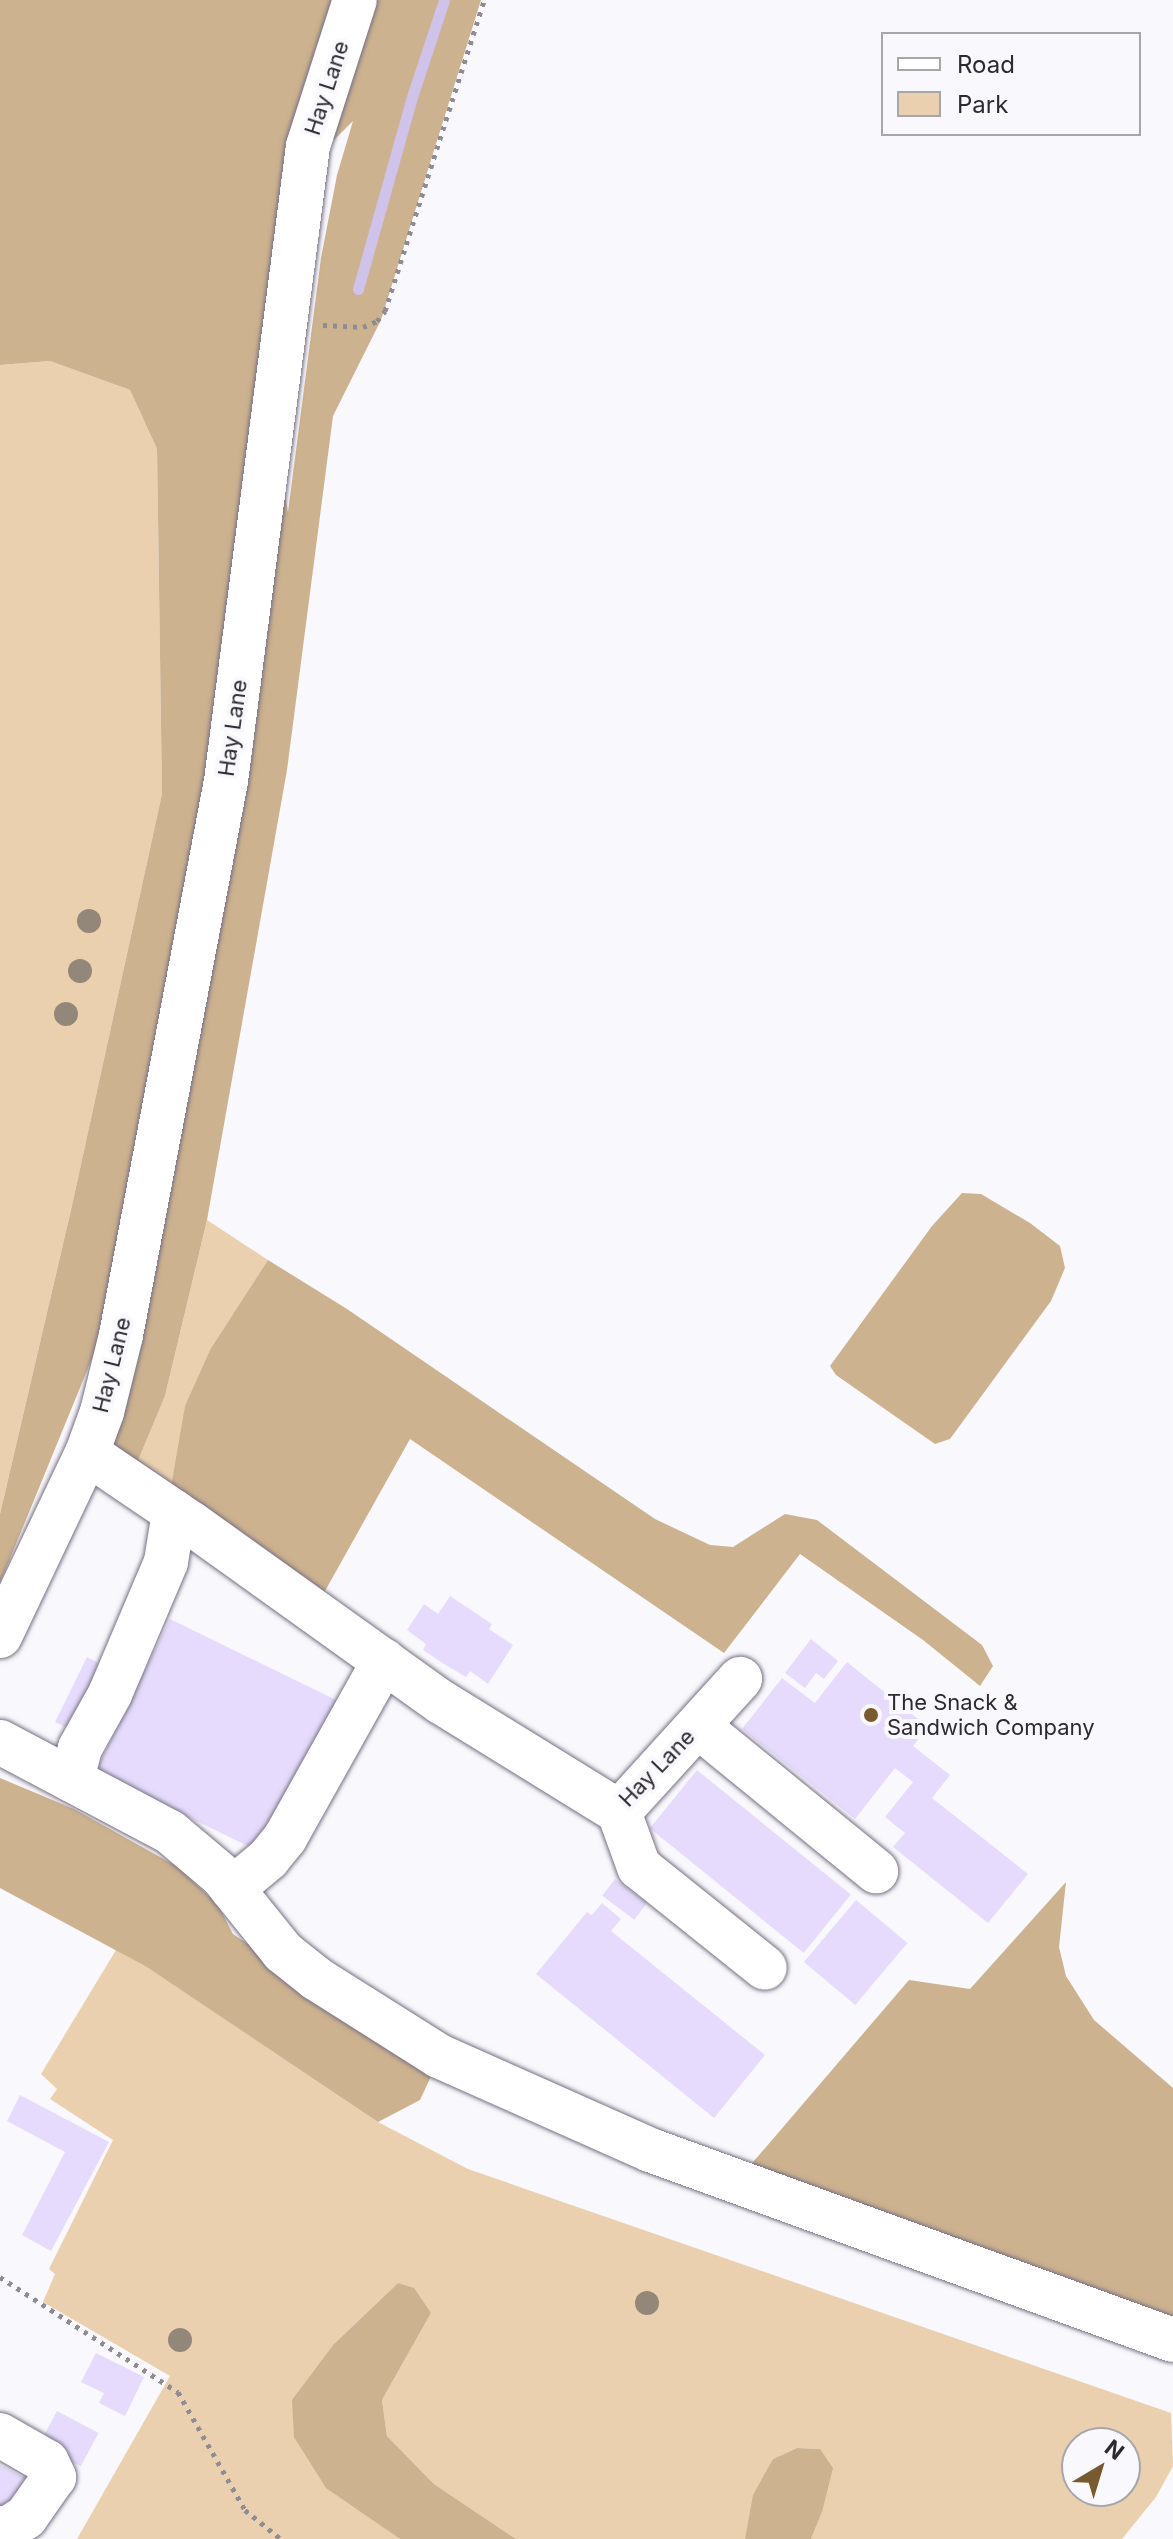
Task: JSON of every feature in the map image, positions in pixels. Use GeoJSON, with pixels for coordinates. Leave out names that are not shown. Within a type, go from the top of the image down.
{"type":"FeatureCollection","features":[{"type":"Feature","properties":{"kind":"street","name":"Hay Lane"},"geometry":{"type":"LineString","coordinates":[[0,1636],[87,1453],[102,1412],[147,1209],[226,781],[308,146],[355,0]]}},
{"type":"Feature","properties":{"kind":"street","name":"Hay Lane"},"geometry":{"type":"LineString","coordinates":[[87,1453],[441,1702],[619,1812],[740,1679]]}},
{"type":"Feature","properties":{"kind":"street"},"geometry":{"type":"LineString","coordinates":[[72,1780],[80,1748],[110,1694],[166,1562],[174,1512]]}},
{"type":"Feature","properties":{"kind":"street"},"geometry":{"type":"LineString","coordinates":[[232,1889],[268,1859],[285,1838],[384,1661]]}},
{"type":"Feature","properties":{"kind":"street"},"geometry":{"type":"LineString","coordinates":[[698,1726],[876,1871]]}},
{"type":"Feature","properties":{"kind":"street"},"geometry":{"type":"LineString","coordinates":[[0,1742],[170,1832],[232,1889],[283,1952],[317,1979],[439,2056],[488,2081],[650,2150],[768,2195],[1173,2340]]}},
{"type":"Feature","properties":{"kind":"street"},"geometry":{"type":"LineString","coordinates":[[619,1812],[639,1867],[765,1968]]}},
{"type":"Feature","properties":{"kind":"street"},"geometry":{"type":"LineString","coordinates":[[0,2435],[47,2462],[54,2477],[26,2517],[7,2529],[0,2528]]}},
{"type":"Feature","properties":{"kind":"path"},"geometry":{"type":"LineString","coordinates":[[286,321],[356,328],[381,318],[388,305],[484,0]]}},
{"type":"Feature","properties":{"kind":"path"},"geometry":{"type":"LineString","coordinates":[[0,2277],[153,2372],[178,2392],[245,2510],[281,2539]]}},
{"type":"Feature","properties":{"kind":"green space"},"geometry":{"type":"Polygon","coordinates":[[[50,361],[130,390],[157,449],[162,794],[71,1210],[0,1514],[0,365],[50,361]]]}},
{"type":"Feature","properties":{"kind":"green space"},"geometry":{"type":"Polygon","coordinates":[[[207,1220],[268,1260],[211,1348],[171,1487],[137,1463],[165,1396],[207,1220]]]}},
{"type":"Feature","properties":{"kind":"green space"},"geometry":{"type":"Polygon","coordinates":[[[116,1950],[145,1966],[378,2122],[468,2169],[1171,2413],[1173,2466],[1156,2497],[1122,2539],[811,2539],[822,2512],[820,2449],[797,2448],[773,2459],[745,2539],[516,2539],[434,2484],[387,2436],[382,2400],[431,2313],[398,2283],[334,2344],[387,2530],[400,2539],[77,2539],[170,2376],[43,2302],[55,2274],[49,2269],[113,2140],[50,2099],[57,2089],[41,2074],[116,1950]]]}},
{"type":"Feature","properties":{"kind":"shaded area"},"geometry":{"type":"Polygon","coordinates":[[[0,0],[481,0],[381,320],[333,416],[287,770],[207,1220],[165,1396],[137,1463],[111,1444],[100,1339],[0,1583],[0,1514],[71,1210],[162,794],[157,449],[130,390],[50,361],[0,365],[0,0]],[[353,121],[289,185],[268,380],[288,512],[321,258],[337,175],[353,121]]]}},
{"type":"Feature","properties":{"kind":"shaded area"},"geometry":{"type":"Polygon","coordinates":[[[962,1193],[981,1194],[1030,1223],[1060,1246],[1065,1268],[1051,1301],[950,1439],[935,1444],[836,1375],[830,1366],[932,1226],[962,1193]]]}},
{"type":"Feature","properties":{"kind":"shaded area"},"geometry":{"type":"Polygon","coordinates":[[[268,1260],[347,1309],[655,1519],[710,1545],[733,1547],[785,1514],[817,1520],[982,1645],[993,1666],[980,1686],[923,1640],[800,1554],[724,1653],[410,1439],[320,1600],[171,1487],[185,1406],[211,1348],[268,1260]]]}},
{"type":"Feature","properties":{"kind":"shaded area"},"geometry":{"type":"Polygon","coordinates":[[[0,1778],[74,1809],[178,1867],[218,1905],[233,1934],[434,2070],[420,2100],[378,2122],[145,1966],[0,1888],[0,1778]]]}},
{"type":"Feature","properties":{"kind":"shaded area"},"geometry":{"type":"Polygon","coordinates":[[[1066,1882],[1059,1947],[1066,1976],[1094,2020],[1173,2088],[1173,2331],[742,2175],[909,1980],[970,1989],[1066,1882]]]}},
{"type":"Feature","properties":{"kind":"shaded area"},"geometry":{"type":"Polygon","coordinates":[[[398,2283],[414,2288],[431,2313],[382,2400],[387,2436],[434,2484],[516,2539],[400,2539],[326,2488],[294,2437],[292,2400],[334,2344],[398,2283]]]}},
{"type":"Feature","properties":{"kind":"shaded area"},"geometry":{"type":"Polygon","coordinates":[[[797,2448],[820,2449],[833,2468],[822,2512],[811,2539],[745,2539],[753,2495],[773,2459],[797,2448]]]}},
{"type":"Feature","properties":{"kind":"building"},"geometry":{"type":"Polygon","coordinates":[[[450,1596],[492,1624],[489,1629],[513,1645],[488,1684],[470,1671],[466,1677],[423,1650],[426,1644],[407,1630],[424,1604],[438,1614],[450,1596]]]}},
{"type":"Feature","properties":{"kind":"building"},"geometry":{"type":"Polygon","coordinates":[[[170,1619],[337,1701],[263,1853],[95,1772],[170,1619]]]}},
{"type":"Feature","properties":{"kind":"building"},"geometry":{"type":"Polygon","coordinates":[[[811,1639],[838,1661],[824,1679],[816,1673],[805,1688],[785,1673],[811,1639]]]}},
{"type":"Feature","properties":{"kind":"building"},"geometry":{"type":"Polygon","coordinates":[[[87,1657],[106,1667],[82,1735],[55,1722],[87,1657]]]}},
{"type":"Feature","properties":{"kind":"building"},"geometry":{"type":"Polygon","coordinates":[[[847,1662],[928,1727],[913,1746],[950,1775],[932,1798],[1028,1874],[988,1923],[893,1847],[905,1833],[885,1817],[913,1782],[895,1768],[855,1819],[742,1729],[782,1678],[815,1703],[847,1662]]]}},
{"type":"Feature","properties":{"kind":"building"},"geometry":{"type":"Polygon","coordinates":[[[697,1770],[851,1895],[804,1953],[650,1828],[697,1770]]]}},
{"type":"Feature","properties":{"kind":"building"},"geometry":{"type":"Polygon","coordinates":[[[615,1879],[647,1903],[634,1920],[602,1896],[615,1879]]]}},
{"type":"Feature","properties":{"kind":"building"},"geometry":{"type":"Polygon","coordinates":[[[856,1900],[907,1943],[855,2005],[804,1962],[856,1900]]]}},
{"type":"Feature","properties":{"kind":"building"},"geometry":{"type":"Polygon","coordinates":[[[602,1903],[621,1919],[611,1931],[765,2055],[714,2118],[536,1974],[587,1912],[592,1915],[602,1903]]]}},
{"type":"Feature","properties":{"kind":"building"},"geometry":{"type":"Polygon","coordinates":[[[20,2095],[109,2142],[51,2251],[22,2235],[65,2152],[7,2121],[20,2095]]]}},
{"type":"Feature","properties":{"kind":"building"},"geometry":{"type":"Polygon","coordinates":[[[96,2353],[144,2377],[125,2416],[99,2403],[104,2393],[81,2382],[96,2353]]]}},
{"type":"Feature","properties":{"kind":"building"},"geometry":{"type":"Polygon","coordinates":[[[57,2411],[98,2433],[81,2467],[39,2445],[57,2411]]]}},
{"type":"Feature","properties":{"kind":"building"},"geometry":{"type":"Polygon","coordinates":[[[0,2465],[31,2481],[0,2521],[0,2465]]]}},
{"type":"Feature","properties":{"kind":"waterway"},"geometry":{"type":"LineString","coordinates":[[358,289],[411,100],[444,0]]}},
{"type":"Feature","properties":{"kind":"place","name":"The Snack & Sandwich Company"},"geometry":{"type":"Point","coordinates":[871,1715]}}]}
